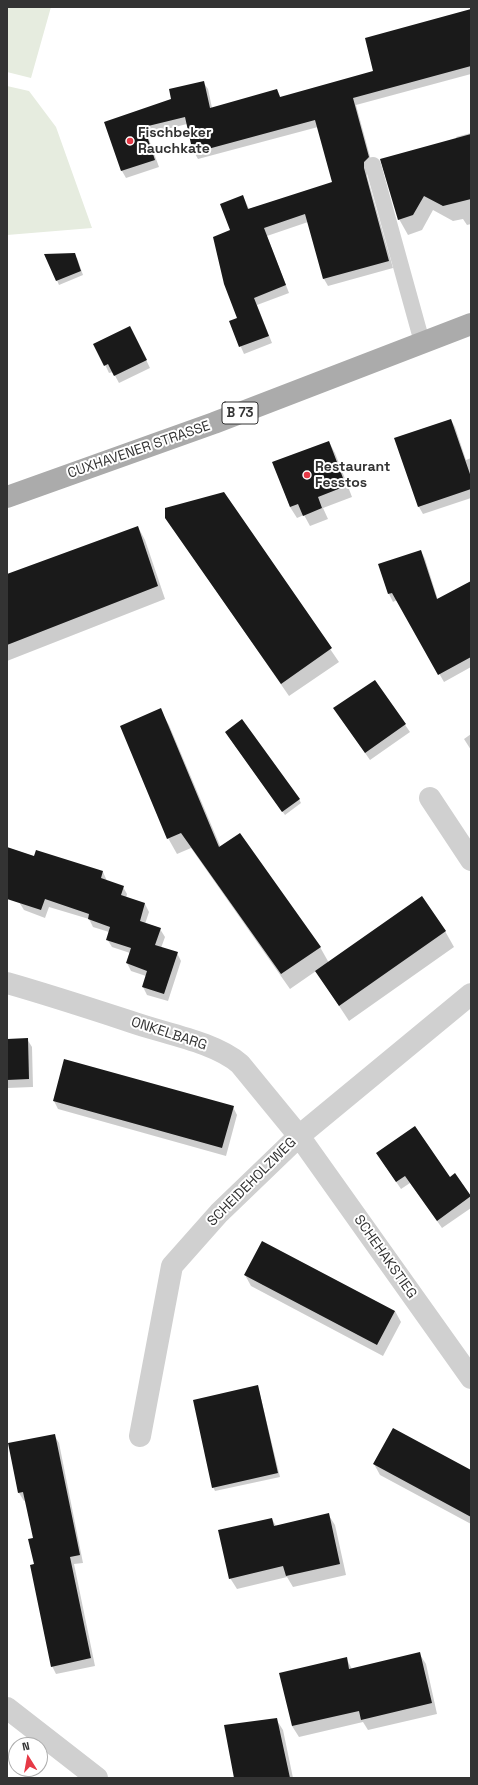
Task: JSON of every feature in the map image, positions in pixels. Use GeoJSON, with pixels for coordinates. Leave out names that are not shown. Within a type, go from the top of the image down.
{"type":"FeatureCollection","features":[{"type":"Feature","properties":{"kind":"main road","name":"CUXHAVENER STRASSE"},"geometry":{"type":"LineString","coordinates":[[7,497],[214,424],[471,324]]}},
{"type":"Feature","properties":{"kind":"street"},"geometry":{"type":"LineString","coordinates":[[430,798],[471,860]]}},
{"type":"Feature","properties":{"kind":"street","name":"ONKELBARG"},"geometry":{"type":"LineString","coordinates":[[7,983],[225,1053],[240,1064],[299,1136]]}},
{"type":"Feature","properties":{"kind":"street","name":"SCHEIDEHOLZWEG"},"geometry":{"type":"LineString","coordinates":[[140,1436],[172,1266],[219,1214],[299,1136],[471,994]]}},
{"type":"Feature","properties":{"kind":"street","name":"SCHEHAKSTIEG"},"geometry":{"type":"LineString","coordinates":[[299,1136],[471,1378]]}},
{"type":"Feature","properties":{"kind":"street"},"geometry":{"type":"LineString","coordinates":[[7,1708],[97,1778]]}},
{"type":"Feature","properties":{"kind":"lane"},"geometry":{"type":"LineString","coordinates":[[373,165],[422,342]]}},
{"type":"Feature","properties":{"kind":"shaded area"},"geometry":{"type":"Polygon","coordinates":[[[7,7],[51,7],[31,78],[7,72],[7,7]]]}},
{"type":"Feature","properties":{"kind":"shaded area"},"geometry":{"type":"Polygon","coordinates":[[[7,86],[29,91],[56,127],[92,228],[7,235],[7,86]]]}},
{"type":"Feature","properties":{"kind":"building"},"geometry":{"type":"Polygon","coordinates":[[[471,9],[471,66],[353,98],[369,157],[364,162],[364,168],[389,261],[323,279],[305,214],[264,228],[286,285],[254,298],[269,336],[239,347],[229,321],[237,318],[224,284],[213,237],[230,230],[220,204],[243,195],[248,209],[332,182],[315,120],[193,153],[185,117],[144,127],[155,160],[121,171],[104,122],[171,99],[169,89],[204,81],[210,108],[277,89],[280,97],[373,71],[365,38],[471,9]]]}},
{"type":"Feature","properties":{"kind":"building"},"geometry":{"type":"Polygon","coordinates":[[[471,134],[471,199],[443,206],[424,196],[413,215],[398,220],[380,159],[471,134]]]}},
{"type":"Feature","properties":{"kind":"building"},"geometry":{"type":"Polygon","coordinates":[[[75,253],[81,271],[56,281],[44,254],[75,253]]]}},
{"type":"Feature","properties":{"kind":"building"},"geometry":{"type":"Polygon","coordinates":[[[130,326],[147,360],[114,376],[108,364],[104,366],[93,344],[130,326]]]}},
{"type":"Feature","properties":{"kind":"building"},"geometry":{"type":"Polygon","coordinates":[[[451,419],[471,477],[471,489],[418,507],[394,438],[451,419]]]}},
{"type":"Feature","properties":{"kind":"building"},"geometry":{"type":"Polygon","coordinates":[[[329,441],[346,486],[318,497],[322,508],[303,516],[298,504],[290,507],[272,462],[329,441]]]}},
{"type":"Feature","properties":{"kind":"building"},"geometry":{"type":"Polygon","coordinates":[[[224,492],[332,648],[281,684],[165,518],[165,508],[224,492]]]}},
{"type":"Feature","properties":{"kind":"building"},"geometry":{"type":"Polygon","coordinates":[[[138,526],[158,586],[7,645],[7,574],[138,526]]]}},
{"type":"Feature","properties":{"kind":"building"},"geometry":{"type":"Polygon","coordinates":[[[421,550],[437,599],[471,581],[471,657],[438,675],[392,593],[388,594],[378,564],[421,550]]]}},
{"type":"Feature","properties":{"kind":"building"},"geometry":{"type":"Polygon","coordinates":[[[375,680],[406,724],[365,753],[333,708],[375,680]]]}},
{"type":"Feature","properties":{"kind":"building"},"geometry":{"type":"Polygon","coordinates":[[[161,708],[219,847],[240,833],[321,947],[281,974],[181,833],[167,839],[120,726],[161,708]]]}},
{"type":"Feature","properties":{"kind":"building"},"geometry":{"type":"Polygon","coordinates":[[[242,719],[300,799],[282,812],[225,732],[242,719]]]}},
{"type":"Feature","properties":{"kind":"building"},"geometry":{"type":"Polygon","coordinates":[[[7,847],[34,856],[36,850],[103,871],[101,878],[124,886],[121,895],[145,903],[140,921],[161,928],[155,945],[178,952],[164,994],[142,987],[147,971],[126,963],[131,948],[106,940],[110,927],[88,919],[89,914],[45,899],[41,910],[7,899],[7,847]]]}},
{"type":"Feature","properties":{"kind":"building"},"geometry":{"type":"Polygon","coordinates":[[[422,896],[446,931],[339,1006],[315,971],[422,896]]]}},
{"type":"Feature","properties":{"kind":"building"},"geometry":{"type":"Polygon","coordinates":[[[28,1038],[29,1079],[7,1080],[7,1039],[28,1038]]]}},
{"type":"Feature","properties":{"kind":"building"},"geometry":{"type":"Polygon","coordinates":[[[64,1059],[234,1106],[222,1148],[53,1101],[64,1059]]]}},
{"type":"Feature","properties":{"kind":"building"},"geometry":{"type":"Polygon","coordinates":[[[415,1126],[450,1177],[455,1173],[471,1196],[437,1221],[405,1176],[396,1182],[376,1153],[415,1126]]]}},
{"type":"Feature","properties":{"kind":"building"},"geometry":{"type":"Polygon","coordinates":[[[262,1241],[395,1311],[377,1345],[244,1275],[262,1241]]]}},
{"type":"Feature","properties":{"kind":"building"},"geometry":{"type":"Polygon","coordinates":[[[258,1385],[278,1473],[212,1488],[193,1400],[258,1385]]]}},
{"type":"Feature","properties":{"kind":"building"},"geometry":{"type":"Polygon","coordinates":[[[393,1428],[471,1470],[471,1517],[373,1464],[393,1428]]]}},
{"type":"Feature","properties":{"kind":"building"},"geometry":{"type":"Polygon","coordinates":[[[55,1434],[80,1555],[70,1557],[91,1658],[51,1667],[30,1565],[34,1564],[28,1539],[33,1538],[23,1492],[18,1493],[8,1443],[55,1434]]]}},
{"type":"Feature","properties":{"kind":"building"},"geometry":{"type":"Polygon","coordinates":[[[329,1513],[340,1564],[286,1576],[283,1566],[229,1579],[218,1530],[272,1518],[274,1526],[329,1513]]]}},
{"type":"Feature","properties":{"kind":"building"},"geometry":{"type":"Polygon","coordinates":[[[420,1652],[432,1703],[361,1720],[359,1711],[292,1726],[279,1673],[347,1657],[349,1669],[420,1652]]]}},
{"type":"Feature","properties":{"kind":"building"},"geometry":{"type":"Polygon","coordinates":[[[277,1718],[290,1778],[234,1778],[224,1725],[277,1718]]]}},
{"type":"Feature","properties":{"kind":"place","name":"Fischbeker Rauchkate"},"geometry":{"type":"Point","coordinates":[130,141]}},
{"type":"Feature","properties":{"kind":"place","name":"Restaurant Fesstos"},"geometry":{"type":"Point","coordinates":[307,475]}}]}
